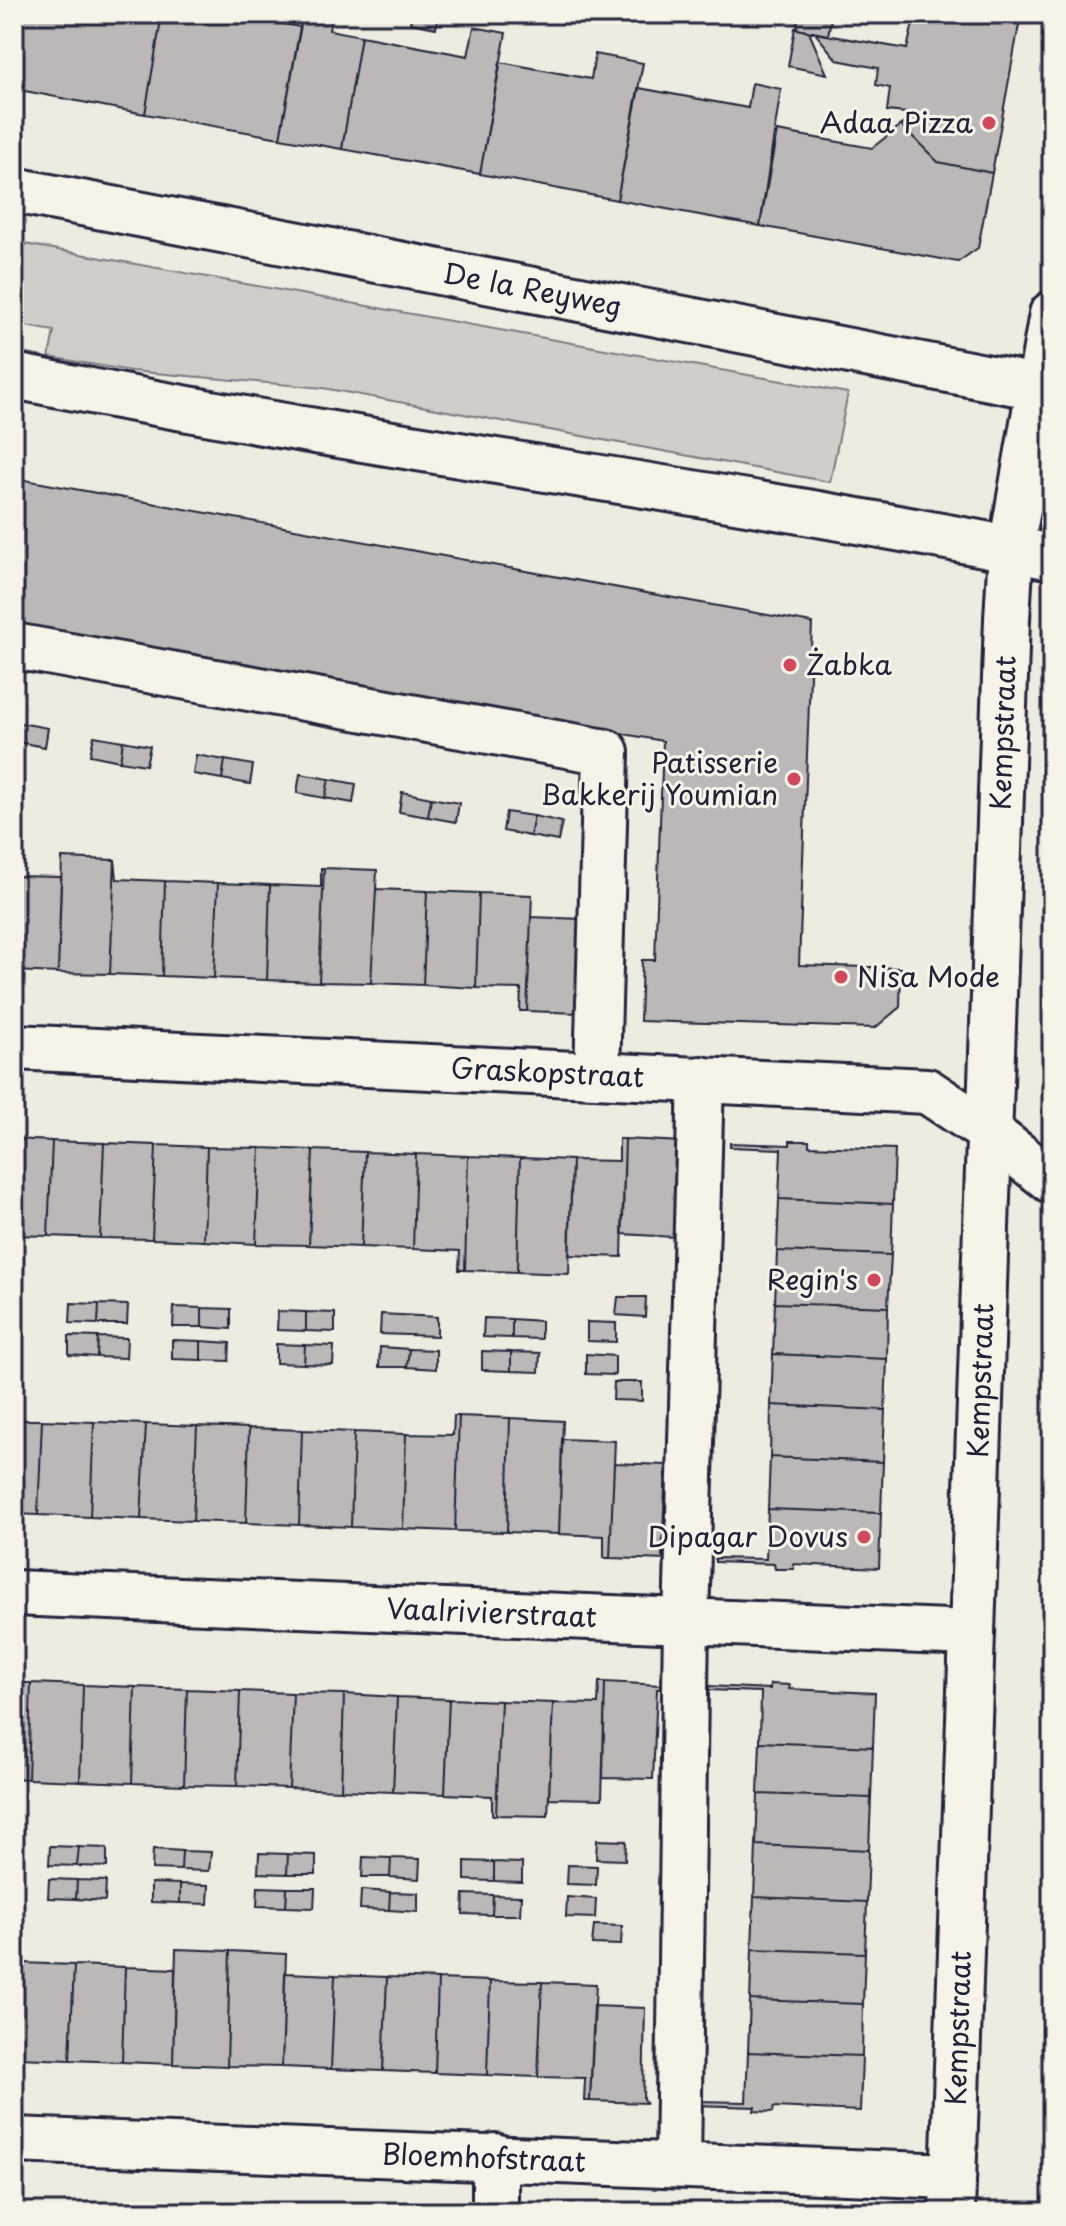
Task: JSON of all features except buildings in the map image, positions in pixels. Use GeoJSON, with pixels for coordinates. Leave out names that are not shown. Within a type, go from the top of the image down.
{"type":"FeatureCollection","features":[{"type":"Feature","properties":{"kind":"street","name":"De la Reyweg"},"geometry":{"type":"LineString","coordinates":[[14,190],[1046,389]]}},
{"type":"Feature","properties":{"kind":"street","name":"Kempstraat"},"geometry":{"type":"LineString","coordinates":[[952,2194],[989,1132],[1052,314]]}},
{"type":"Feature","properties":{"kind":"street"},"geometry":{"type":"LineString","coordinates":[[14,376],[182,410],[858,520],[1032,553]]}},
{"type":"Feature","properties":{"kind":"street"},"geometry":{"type":"LineString","coordinates":[[14,646],[606,752],[597,1074]]}},
{"type":"Feature","properties":{"kind":"street","name":"Graskopstraat"},"geometry":{"type":"LineString","coordinates":[[14,1047],[927,1091],[989,1132],[1052,1181]]}},
{"type":"Feature","properties":{"kind":"street"},"geometry":{"type":"LineString","coordinates":[[678,2164],[686,1623],[701,1079]]}},
{"type":"Feature","properties":{"kind":"street","name":"Vaalrivierstraat"},"geometry":{"type":"LineString","coordinates":[[14,1593],[971,1633]]}},
{"type":"Feature","properties":{"kind":"street","name":"Bloemhofstraat"},"geometry":{"type":"LineString","coordinates":[[14,2140],[678,2164],[952,2194]]}},
{"type":"Feature","properties":{"kind":"street"},"geometry":{"type":"LineString","coordinates":[[495,2156],[495,2212]]}},
{"type":"Feature","properties":{"kind":"shaded area"},"geometry":{"type":"Polygon","coordinates":[[[14,242],[848,393],[830,482],[323,388],[131,371],[49,357],[54,331],[14,324],[14,242]]]}},
{"type":"Feature","properties":{"kind":"place","name":"Adaa Pizza"},"geometry":{"type":"Point","coordinates":[989,123]}},
{"type":"Feature","properties":{"kind":"place","name":"Żabka"},"geometry":{"type":"Point","coordinates":[790,665]}},
{"type":"Feature","properties":{"kind":"place","name":"Patisserie Bakkerij Youmian"},"geometry":{"type":"Point","coordinates":[794,779]}},
{"type":"Feature","properties":{"kind":"place","name":"Nisa Mode"},"geometry":{"type":"Point","coordinates":[841,977]}},
{"type":"Feature","properties":{"kind":"place","name":"Regin's"},"geometry":{"type":"Point","coordinates":[874,1280]}},
{"type":"Feature","properties":{"kind":"place","name":"Dipagar Dovus"},"geometry":{"type":"Point","coordinates":[864,1537]}}]}
